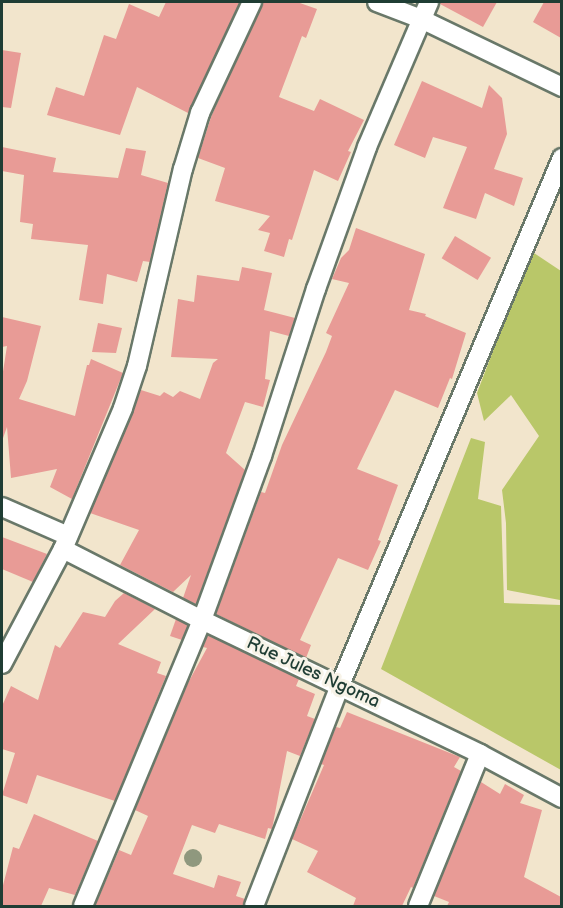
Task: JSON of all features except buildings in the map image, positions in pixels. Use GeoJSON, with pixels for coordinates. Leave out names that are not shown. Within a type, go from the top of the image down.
{"type":"FeatureCollection","features":[{"type":"Feature","properties":{"kind":"street"},"geometry":{"type":"LineString","coordinates":[[2,664],[65,543],[123,408],[137,366],[183,169],[200,113],[252,2]]}},
{"type":"Feature","properties":{"kind":"street"},"geometry":{"type":"LineString","coordinates":[[377,2],[421,19],[561,87]]}},
{"type":"Feature","properties":{"kind":"street"},"geometry":{"type":"LineString","coordinates":[[83,906],[202,620],[262,456],[316,289],[367,147],[429,2]]}},
{"type":"Feature","properties":{"kind":"street"},"geometry":{"type":"LineString","coordinates":[[254,906],[340,685],[561,158]]}},
{"type":"Feature","properties":{"kind":"street","name":"Rue Jules Ngoma"},"geometry":{"type":"LineString","coordinates":[[2,507],[202,620],[480,754],[561,798]]}},
{"type":"Feature","properties":{"kind":"street"},"geometry":{"type":"LineString","coordinates":[[418,906],[480,754]]}},
{"type":"Feature","properties":{"kind":"green space"},"geometry":{"type":"Polygon","coordinates":[[[531,251],[561,271],[560,600],[507,590],[506,523],[502,490],[539,436],[511,395],[484,421],[477,393],[531,251]]]}},
{"type":"Feature","properties":{"kind":"green space"},"geometry":{"type":"Polygon","coordinates":[[[471,438],[485,442],[478,499],[501,506],[504,603],[561,605],[561,770],[381,669],[471,438]]]}}]}
